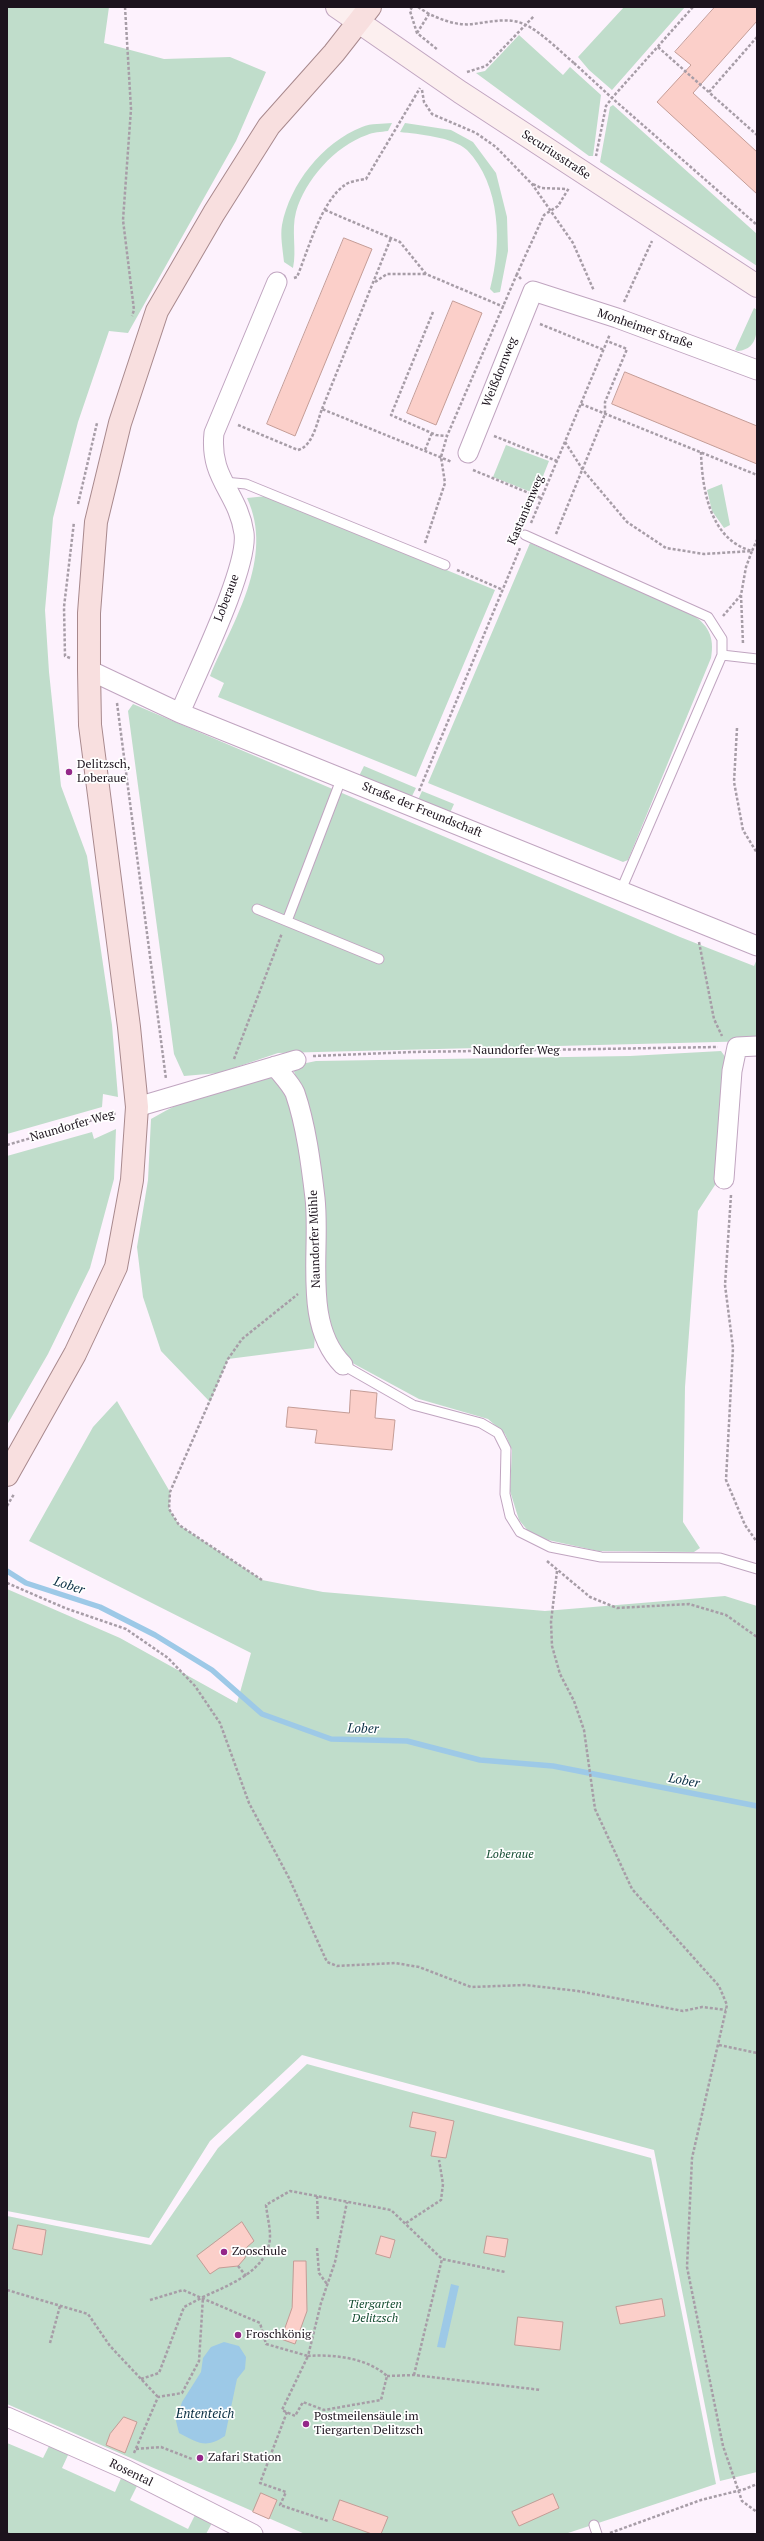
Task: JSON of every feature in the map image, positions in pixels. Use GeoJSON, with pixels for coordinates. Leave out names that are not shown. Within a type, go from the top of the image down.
{"type":"FeatureCollection","features":[{"type":"Feature","properties":{"kind":"main road"},"geometry":{"type":"LineString","coordinates":[[7,1476],[75,1354],[116,1267],[132,1180],[137,1107],[129,1027],[90,724],[89,670],[89,613],[96,522],[120,423],[157,310],[269,126],[334,53],[364,14]]}},
{"type":"Feature","properties":{"kind":"street","name":"Securiusstraße"},"geometry":{"type":"LineString","coordinates":[[337,7],[364,14],[589,169],[661,223],[757,286]]}},
{"type":"Feature","properties":{"kind":"street","name":"Loberaue"},"geometry":{"type":"LineString","coordinates":[[180,713],[223,611],[243,553],[244,534],[238,510],[215,466],[212,450],[214,433],[276,282]]}},
{"type":"Feature","properties":{"kind":"street","name":"Monheimer Straße"},"geometry":{"type":"LineString","coordinates":[[533,291],[608,316],[757,370]]}},
{"type":"Feature","properties":{"kind":"street","name":"Weißdornweg"},"geometry":{"type":"LineString","coordinates":[[464,462],[533,291]]}},
{"type":"Feature","properties":{"kind":"street","name":"Straße der Freundschaft"},"geometry":{"type":"LineString","coordinates":[[89,670],[180,713],[342,777],[757,946]]}},
{"type":"Feature","properties":{"kind":"street"},"geometry":{"type":"LineString","coordinates":[[724,1179],[732,1072],[732,1047],[757,1046]]}},
{"type":"Feature","properties":{"kind":"street"},"geometry":{"type":"LineString","coordinates":[[137,1107],[296,1060]]}},
{"type":"Feature","properties":{"kind":"street","name":"Naundorfer Mühle"},"geometry":{"type":"LineString","coordinates":[[275,1066],[294,1092],[304,1134],[315,1199],[317,1308],[323,1336],[333,1355],[343,1365]]}},
{"type":"Feature","properties":{"kind":"street","name":"Rosental"},"geometry":{"type":"LineString","coordinates":[[7,2417],[126,2470],[253,2534]]}},
{"type":"Feature","properties":{"kind":"lane"},"geometry":{"type":"LineString","coordinates":[[223,482],[246,484],[444,565]]}},
{"type":"Feature","properties":{"kind":"lane"},"geometry":{"type":"LineString","coordinates":[[525,535],[708,617],[722,639],[722,655],[621,890]]}},
{"type":"Feature","properties":{"kind":"lane"},"geometry":{"type":"LineString","coordinates":[[722,655],[757,659]]}},
{"type":"Feature","properties":{"kind":"lane"},"geometry":{"type":"LineString","coordinates":[[286,921],[342,777]]}},
{"type":"Feature","properties":{"kind":"lane"},"geometry":{"type":"LineString","coordinates":[[257,909],[379,959]]}},
{"type":"Feature","properties":{"kind":"lane"},"geometry":{"type":"LineString","coordinates":[[343,1365],[413,1405],[481,1422],[498,1433],[506,1449],[505,1494],[510,1516],[520,1532],[550,1547],[601,1557],[720,1558],[757,1569]]}},
{"type":"Feature","properties":{"kind":"lane"},"geometry":{"type":"LineString","coordinates":[[594,2525],[597,2534]]}},
{"type":"Feature","properties":{"kind":"path"},"geometry":{"type":"LineString","coordinates":[[125,7],[131,108],[123,220],[134,310],[132,318]]}},
{"type":"Feature","properties":{"kind":"path"},"geometry":{"type":"LineString","coordinates":[[412,7],[410,11],[417,33],[429,14]]}},
{"type":"Feature","properties":{"kind":"path"},"geometry":{"type":"LineString","coordinates":[[418,7],[429,14],[459,24],[472,24],[490,20],[512,21],[525,24],[574,63],[757,225]]}},
{"type":"Feature","properties":{"kind":"path"},"geometry":{"type":"LineString","coordinates":[[419,556],[445,483],[441,457],[447,436],[544,215],[549,210],[558,206],[567,189],[589,169],[606,106],[693,7]]}},
{"type":"Feature","properties":{"kind":"path"},"geometry":{"type":"LineString","coordinates":[[466,72],[486,66],[534,16]]}},
{"type":"Feature","properties":{"kind":"path"},"geometry":{"type":"LineString","coordinates":[[709,92],[757,37]]}},
{"type":"Feature","properties":{"kind":"path"},"geometry":{"type":"LineString","coordinates":[[658,46],[757,135]]}},
{"type":"Feature","properties":{"kind":"path"},"geometry":{"type":"LineString","coordinates":[[415,82],[421,86],[424,102],[432,114],[476,133],[496,147],[532,184],[573,243],[597,300],[608,316]]}},
{"type":"Feature","properties":{"kind":"path"},"geometry":{"type":"LineString","coordinates":[[276,282],[297,277],[325,210],[334,195],[346,184],[366,179],[421,86]]}},
{"type":"Feature","properties":{"kind":"path"},"geometry":{"type":"LineString","coordinates":[[532,184],[541,188],[567,189]]}},
{"type":"Feature","properties":{"kind":"path"},"geometry":{"type":"LineString","coordinates":[[325,210],[400,242],[426,274]]}},
{"type":"Feature","properties":{"kind":"path","name":"Kastanienweg"},"geometry":{"type":"LineString","coordinates":[[412,806],[604,350],[607,341],[608,316],[661,223]]}},
{"type":"Feature","properties":{"kind":"path"},"geometry":{"type":"LineString","coordinates":[[220,418],[298,450],[306,447],[310,441],[391,238]]}},
{"type":"Feature","properties":{"kind":"path"},"geometry":{"type":"LineString","coordinates":[[374,282],[387,274],[426,274],[503,306],[533,321],[604,350]]}},
{"type":"Feature","properties":{"kind":"path"},"geometry":{"type":"LineString","coordinates":[[517,274],[533,291]]}},
{"type":"Feature","properties":{"kind":"path"},"geometry":{"type":"LineString","coordinates":[[433,312],[391,415],[432,433],[447,436]]}},
{"type":"Feature","properties":{"kind":"path"},"geometry":{"type":"LineString","coordinates":[[551,547],[605,414],[605,402],[627,349],[607,341]]}},
{"type":"Feature","properties":{"kind":"path"},"geometry":{"type":"LineString","coordinates":[[581,404],[757,475]]}},
{"type":"Feature","properties":{"kind":"path"},"geometry":{"type":"LineString","coordinates":[[322,410],[441,457],[464,462],[541,498]]}},
{"type":"Feature","properties":{"kind":"path"},"geometry":{"type":"LineString","coordinates":[[478,428],[557,461]]}},
{"type":"Feature","properties":{"kind":"path"},"geometry":{"type":"LineString","coordinates":[[425,450],[432,433]]}},
{"type":"Feature","properties":{"kind":"path"},"geometry":{"type":"LineString","coordinates":[[565,441],[583,470],[627,522],[666,548],[704,554],[752,551]]}},
{"type":"Feature","properties":{"kind":"path"},"geometry":{"type":"LineString","coordinates":[[701,452],[705,492],[717,524],[742,548],[752,551]]}},
{"type":"Feature","properties":{"kind":"path"},"geometry":{"type":"LineString","coordinates":[[744,658],[741,594],[746,567],[757,540]]}},
{"type":"Feature","properties":{"kind":"path"},"geometry":{"type":"LineString","coordinates":[[444,565],[502,590]]}},
{"type":"Feature","properties":{"kind":"path"},"geometry":{"type":"LineString","coordinates":[[714,625],[741,594]]}},
{"type":"Feature","properties":{"kind":"path"},"geometry":{"type":"LineString","coordinates":[[115,682],[169,1098]]}},
{"type":"Feature","properties":{"kind":"path"},"geometry":{"type":"LineString","coordinates":[[737,728],[734,782],[743,830],[757,852]]}},
{"type":"Feature","properties":{"kind":"path"},"geometry":{"type":"LineString","coordinates":[[695,920],[714,1019],[732,1047]]}},
{"type":"Feature","properties":{"kind":"path"},"geometry":{"type":"LineString","coordinates":[[225,1082],[286,921]]}},
{"type":"Feature","properties":{"kind":"path","name":"Naundorfer Weg"},"geometry":{"type":"LineString","coordinates":[[296,1060],[330,1054],[732,1047]]}},
{"type":"Feature","properties":{"kind":"path","name":"Naundorfer Weg"},"geometry":{"type":"LineString","coordinates":[[7,1144],[137,1107]]}},
{"type":"Feature","properties":{"kind":"path"},"geometry":{"type":"LineString","coordinates":[[724,1179],[731,1192],[725,1285],[733,1348],[726,1480],[744,1525],[757,1542]]}},
{"type":"Feature","properties":{"kind":"path"},"geometry":{"type":"LineString","coordinates":[[262,1580],[179,1525],[169,1509],[170,1492],[228,1359],[242,1339],[298,1294],[317,1272]]}},
{"type":"Feature","properties":{"kind":"path"},"geometry":{"type":"LineString","coordinates":[[546,1560],[557,1571],[590,1597],[617,1608],[689,1604],[726,1615],[757,1637]]}},
{"type":"Feature","properties":{"kind":"path"},"geometry":{"type":"LineString","coordinates":[[557,1571],[551,1622],[552,1646],[560,1674],[574,1701],[584,1730],[594,1809],[632,1890],[719,1986],[727,2005],[692,2158],[687,2266],[723,2446],[742,2501],[757,2512]]}},
{"type":"Feature","properties":{"kind":"path"},"geometry":{"type":"LineString","coordinates":[[7,1583],[65,1608],[126,1629],[168,1658],[195,1686],[220,1723],[249,1803],[289,1878],[327,1962],[336,1966],[395,1963],[419,1967],[471,1986],[525,1985],[578,1991],[683,2011],[702,2007],[726,2010]]}},
{"type":"Feature","properties":{"kind":"path"},"geometry":{"type":"LineString","coordinates":[[719,2045],[757,2053]]}},
{"type":"Feature","properties":{"kind":"path"},"geometry":{"type":"LineString","coordinates":[[406,2223],[441,2200],[443,2184],[439,2160]]}},
{"type":"Feature","properties":{"kind":"path"},"geometry":{"type":"LineString","coordinates":[[141,2379],[159,2373],[184,2307],[246,2276],[267,2253],[270,2236],[266,2205],[290,2191],[391,2210],[442,2259],[505,2272]]}},
{"type":"Feature","properties":{"kind":"path"},"geometry":{"type":"LineString","coordinates":[[317,2196],[318,2220]]}},
{"type":"Feature","properties":{"kind":"path"},"geometry":{"type":"LineString","coordinates":[[347,2202],[335,2262],[327,2284],[308,2356],[282,2410],[295,2416],[303,2402],[324,2410],[381,2400],[387,2376]]}},
{"type":"Feature","properties":{"kind":"path"},"geometry":{"type":"LineString","coordinates":[[317,2248],[319,2273],[327,2284]]}},
{"type":"Feature","properties":{"kind":"path"},"geometry":{"type":"LineString","coordinates":[[414,2375],[442,2259]]}},
{"type":"Feature","properties":{"kind":"path"},"geometry":{"type":"LineString","coordinates":[[238,2266],[246,2276]]}},
{"type":"Feature","properties":{"kind":"path"},"geometry":{"type":"LineString","coordinates":[[7,2290],[88,2314],[110,2346],[158,2397]]}},
{"type":"Feature","properties":{"kind":"path"},"geometry":{"type":"LineString","coordinates":[[150,2300],[183,2290],[203,2297],[260,2323],[266,2344],[308,2356],[329,2354],[376,2366],[387,2376],[414,2375],[541,2390]]}},
{"type":"Feature","properties":{"kind":"path"},"geometry":{"type":"LineString","coordinates":[[158,2397],[182,2393],[199,2361],[203,2297]]}},
{"type":"Feature","properties":{"kind":"path"},"geometry":{"type":"LineString","coordinates":[[50,2343],[60,2306]]}},
{"type":"Feature","properties":{"kind":"path"},"geometry":{"type":"LineString","coordinates":[[126,2470],[158,2397]]}},
{"type":"Feature","properties":{"kind":"path"},"geometry":{"type":"LineString","coordinates":[[288,2412],[260,2483],[286,2492],[280,2504],[328,2521]]}},
{"type":"Feature","properties":{"kind":"path"},"geometry":{"type":"LineString","coordinates":[[136,2449],[162,2447],[192,2459]]}},
{"type":"Feature","properties":{"kind":"path"},"geometry":{"type":"LineString","coordinates":[[605,2534],[701,2500],[738,2491],[757,2484]]}},
{"type":"Feature","properties":{"kind":"green space"},"geometry":{"type":"Polygon","coordinates":[[[7,7],[109,7],[104,43],[164,59],[230,57],[266,72],[236,141],[128,333],[109,331],[78,422],[53,518],[45,610],[49,672],[61,786],[87,856],[112,1025],[118,1097],[103,1094],[102,1107],[7,1134],[7,7]]]}},
{"type":"Feature","properties":{"kind":"green space"},"geometry":{"type":"Polygon","coordinates":[[[624,7],[685,7],[612,90],[589,70],[578,57],[624,7]]]}},
{"type":"Feature","properties":{"kind":"green space"},"geometry":{"type":"Polygon","coordinates":[[[519,35],[563,75],[570,67],[601,95],[593,156],[589,156],[476,73],[485,71],[519,35]]]}},
{"type":"Feature","properties":{"kind":"green space"},"geometry":{"type":"Polygon","coordinates":[[[613,105],[757,234],[757,266],[600,162],[610,107],[613,105]]]}},
{"type":"Feature","properties":{"kind":"green space"},"geometry":{"type":"Polygon","coordinates":[[[392,123],[388,131],[369,134],[344,147],[314,176],[300,200],[296,212],[294,226],[293,268],[284,262],[281,229],[286,210],[300,180],[310,167],[321,154],[347,134],[373,124],[392,123]]]}},
{"type":"Feature","properties":{"kind":"green space"},"geometry":{"type":"Polygon","coordinates":[[[405,123],[451,130],[473,142],[496,173],[507,217],[508,251],[500,292],[494,293],[490,289],[494,272],[497,235],[496,216],[487,180],[478,164],[467,150],[444,139],[400,132],[405,123]]]}},
{"type":"Feature","properties":{"kind":"green space"},"geometry":{"type":"Polygon","coordinates":[[[754,308],[757,310],[757,330],[754,342],[745,349],[738,351],[735,350],[754,308]]]}},
{"type":"Feature","properties":{"kind":"green space"},"geometry":{"type":"Polygon","coordinates":[[[506,445],[549,461],[536,494],[493,477],[506,445]]]}},
{"type":"Feature","properties":{"kind":"green space"},"geometry":{"type":"Polygon","coordinates":[[[722,484],[730,525],[724,528],[712,511],[707,490],[722,484]]]}},
{"type":"Feature","properties":{"kind":"green space"},"geometry":{"type":"Polygon","coordinates":[[[267,496],[495,590],[416,777],[218,697],[224,683],[210,676],[248,589],[254,566],[256,543],[254,521],[247,498],[267,496]]]}},
{"type":"Feature","properties":{"kind":"green space"},"geometry":{"type":"Polygon","coordinates":[[[530,543],[689,613],[701,621],[709,631],[711,637],[711,658],[628,860],[623,862],[428,783],[530,543]]]}},
{"type":"Feature","properties":{"kind":"green space"},"geometry":{"type":"Polygon","coordinates":[[[133,704],[680,937],[754,966],[757,959],[757,1041],[278,1053],[219,1073],[184,1076],[174,1054],[128,711],[133,704]]]}},
{"type":"Feature","properties":{"kind":"green space"},"geometry":{"type":"Polygon","coordinates":[[[364,766],[416,788],[411,798],[359,776],[364,766]]]}},
{"type":"Feature","properties":{"kind":"green space"},"geometry":{"type":"Polygon","coordinates":[[[422,791],[454,804],[450,813],[418,800],[422,791]]]}},
{"type":"Feature","properties":{"kind":"green space"},"geometry":{"type":"Polygon","coordinates":[[[721,1051],[726,1058],[715,1185],[698,1211],[685,1387],[683,1522],[700,1548],[694,1552],[598,1551],[548,1540],[529,1532],[519,1520],[510,1491],[512,1450],[505,1434],[488,1419],[419,1399],[345,1359],[317,1308],[314,1348],[228,1359],[210,1402],[161,1351],[143,1297],[137,1247],[148,1180],[151,1119],[212,1089],[275,1066],[305,1102],[292,1066],[316,1061],[630,1056],[721,1051]]]}},
{"type":"Feature","properties":{"kind":"green space"},"geometry":{"type":"Polygon","coordinates":[[[116,1129],[114,1179],[90,1268],[48,1354],[7,1425],[7,1156],[92,1132],[94,1139],[116,1129]]]}},
{"type":"Feature","properties":{"kind":"green space","name":"Loberaue"},"geometry":{"type":"Polygon","coordinates":[[[117,1401],[170,1492],[169,1509],[179,1525],[262,1580],[323,1592],[545,1611],[725,1596],[757,1606],[757,2472],[720,2481],[654,2150],[302,2055],[210,2141],[149,2238],[7,2211],[7,1589],[120,1638],[237,1703],[251,1653],[29,1541],[93,1427],[117,1401]]]}},
{"type":"Feature","properties":{"kind":"green space","name":"Tiergarten Delitzsch"},"geometry":{"type":"Polygon","coordinates":[[[307,2064],[651,2158],[716,2484],[565,2534],[305,2534],[7,2404],[7,2216],[151,2245],[218,2148],[307,2064]]]}},
{"type":"Feature","properties":{"kind":"green space"},"geometry":{"type":"Polygon","coordinates":[[[7,2443],[43,2458],[50,2444],[69,2453],[62,2468],[115,2492],[122,2476],[138,2484],[130,2500],[188,2529],[196,2513],[212,2523],[206,2534],[7,2534],[7,2443]]]}},
{"type":"Feature","properties":{"kind":"water"},"geometry":{"type":"Polygon","coordinates":[[[451,2284],[459,2286],[445,2348],[437,2347],[451,2284]]]}},
{"type":"Feature","properties":{"kind":"water","name":"Ententeich"},"geometry":{"type":"Polygon","coordinates":[[[224,2342],[239,2346],[246,2357],[245,2369],[237,2379],[225,2436],[212,2442],[197,2442],[179,2433],[176,2421],[182,2402],[201,2372],[203,2358],[211,2347],[224,2342]]]}},
{"type":"Feature","properties":{"kind":"building"},"geometry":{"type":"Polygon","coordinates":[[[715,7],[757,7],[757,21],[693,93],[757,152],[757,194],[657,102],[691,65],[675,52],[715,7]]]}},
{"type":"Feature","properties":{"kind":"building"},"geometry":{"type":"Polygon","coordinates":[[[344,238],[372,249],[295,436],[267,424],[344,238]]]}},
{"type":"Feature","properties":{"kind":"building"},"geometry":{"type":"Polygon","coordinates":[[[453,301],[482,313],[436,425],[407,413],[453,301]]]}},
{"type":"Feature","properties":{"kind":"building"},"geometry":{"type":"Polygon","coordinates":[[[625,372],[757,426],[757,464],[612,404],[625,372]]]}},
{"type":"Feature","properties":{"kind":"building"},"geometry":{"type":"Polygon","coordinates":[[[351,1390],[377,1393],[375,1418],[395,1420],[392,1450],[315,1443],[317,1430],[286,1427],[288,1407],[349,1413],[351,1390]]]}},
{"type":"Feature","properties":{"kind":"building"},"geometry":{"type":"Polygon","coordinates":[[[413,2112],[454,2121],[446,2158],[431,2156],[436,2132],[410,2127],[413,2112]]]}},
{"type":"Feature","properties":{"kind":"building","name":"Zooschule"},"geometry":{"type":"Polygon","coordinates":[[[242,2222],[254,2241],[247,2247],[245,2258],[238,2266],[219,2268],[210,2274],[197,2256],[242,2222]]]}},
{"type":"Feature","properties":{"kind":"building"},"geometry":{"type":"Polygon","coordinates":[[[18,2225],[46,2230],[42,2255],[13,2249],[18,2225]]]}},
{"type":"Feature","properties":{"kind":"building"},"geometry":{"type":"Polygon","coordinates":[[[381,2236],[395,2240],[390,2258],[376,2254],[381,2236]]]}},
{"type":"Feature","properties":{"kind":"building"},"geometry":{"type":"Polygon","coordinates":[[[487,2236],[508,2239],[505,2257],[484,2253],[487,2236]]]}},
{"type":"Feature","properties":{"kind":"building"},"geometry":{"type":"Polygon","coordinates":[[[294,2261],[306,2261],[307,2311],[295,2344],[281,2339],[292,2308],[294,2261]]]}},
{"type":"Feature","properties":{"kind":"building"},"geometry":{"type":"Polygon","coordinates":[[[662,2299],[665,2316],[620,2324],[616,2307],[662,2299]]]}},
{"type":"Feature","properties":{"kind":"building"},"geometry":{"type":"Polygon","coordinates":[[[518,2317],[563,2322],[560,2350],[515,2345],[518,2317]]]}},
{"type":"Feature","properties":{"kind":"building"},"geometry":{"type":"Polygon","coordinates":[[[124,2417],[137,2422],[125,2453],[106,2445],[110,2434],[124,2417]]]}},
{"type":"Feature","properties":{"kind":"building"},"geometry":{"type":"Polygon","coordinates":[[[261,2493],[277,2500],[269,2519],[253,2512],[261,2493]]]}},
{"type":"Feature","properties":{"kind":"building"},"geometry":{"type":"Polygon","coordinates":[[[553,2494],[559,2508],[519,2526],[512,2512],[553,2494]]]}},
{"type":"Feature","properties":{"kind":"building"},"geometry":{"type":"Polygon","coordinates":[[[340,2500],[388,2517],[381,2534],[372,2534],[333,2520],[340,2500]]]}},
{"type":"Feature","properties":{"kind":"waterway","name":"Lober"},"geometry":{"type":"LineString","coordinates":[[7,1571],[26,1583],[100,1607],[155,1635],[212,1670],[262,1714],[331,1739],[407,1741],[480,1760],[553,1766],[757,1806]]}},
{"type":"Feature","properties":{"kind":"place","name":"Delitzsch, Loberaue"},"geometry":{"type":"Point","coordinates":[69,772]}},
{"type":"Feature","properties":{"kind":"place","name":"Zooschule"},"geometry":{"type":"Point","coordinates":[224,2252]}},
{"type":"Feature","properties":{"kind":"place","name":"Froschkönig"},"geometry":{"type":"Point","coordinates":[238,2335]}},
{"type":"Feature","properties":{"kind":"place","name":"Postmeilensäule im Tiergarten Delitzsch"},"geometry":{"type":"Point","coordinates":[306,2424]}},
{"type":"Feature","properties":{"kind":"place","name":"Zafari Station"},"geometry":{"type":"Point","coordinates":[200,2458]}}]}
